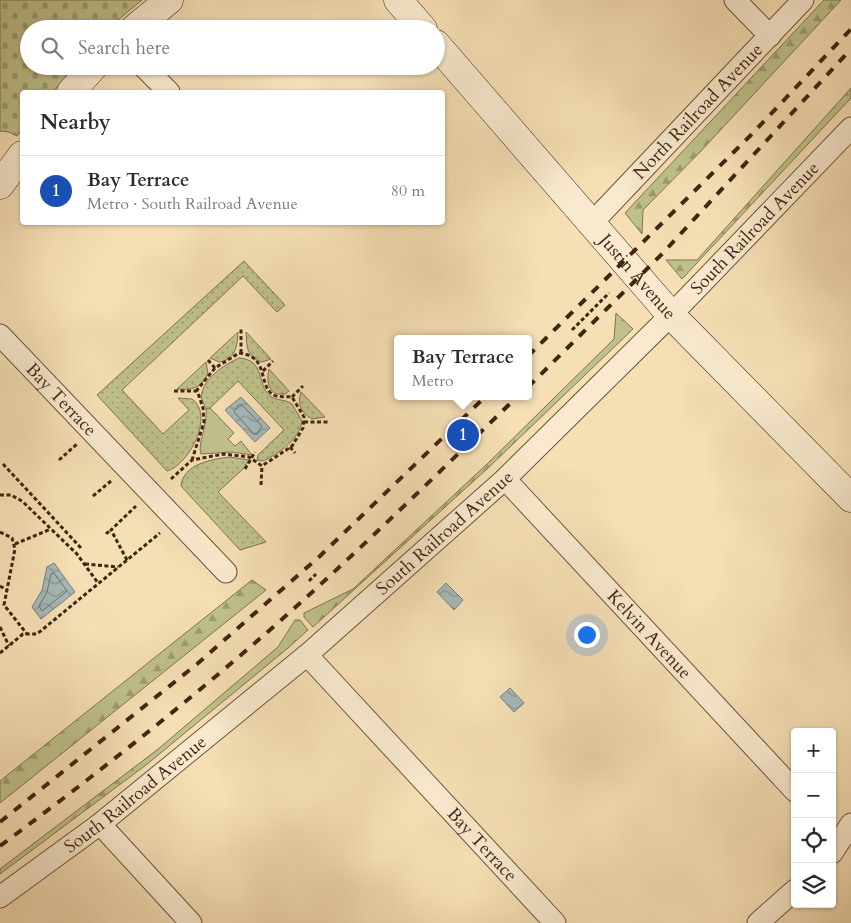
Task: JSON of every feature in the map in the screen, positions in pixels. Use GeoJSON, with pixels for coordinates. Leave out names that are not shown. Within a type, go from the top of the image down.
{"type":"FeatureCollection","features":[{"type":"Feature","properties":{"kind":"street"},"geometry":{"type":"LineString","coordinates":[[145,20],[169,0]]}},
{"type":"Feature","properties":{"kind":"street"},"geometry":{"type":"LineString","coordinates":[[398,0],[415,20]]}},
{"type":"Feature","properties":{"kind":"street"},"geometry":{"type":"LineString","coordinates":[[736,0],[770,36]]}},
{"type":"Feature","properties":{"kind":"street","name":"North Railroad Avenue"},"geometry":{"type":"LineString","coordinates":[[592,223],[804,0]]}},
{"type":"Feature","properties":{"kind":"street","name":"Justin Avenue"},"geometry":{"type":"LineString","coordinates":[[445,54],[671,315],[851,498]]}},
{"type":"Feature","properties":{"kind":"street"},"geometry":{"type":"LineString","coordinates":[[73,90],[86,75]]}},
{"type":"Feature","properties":{"kind":"street"},"geometry":{"type":"LineString","coordinates":[[152,75],[167,90]]}},
{"type":"Feature","properties":{"kind":"street","name":"South Railroad Avenue"},"geometry":{"type":"LineString","coordinates":[[0,898],[100,824],[307,656],[505,479],[671,315],[851,128]]}},
{"type":"Feature","properties":{"kind":"street"},"geometry":{"type":"LineString","coordinates":[[0,185],[20,158]]}},
{"type":"Feature","properties":{"kind":"street","name":"Bay Terrace"},"geometry":{"type":"LineString","coordinates":[[0,334],[226,572]]}},
{"type":"Feature","properties":{"kind":"street","name":"Kelvin Avenue"},"geometry":{"type":"LineString","coordinates":[[505,479],[791,787]]}},
{"type":"Feature","properties":{"kind":"street","name":"Bay Terrace"},"geometry":{"type":"LineString","coordinates":[[307,656],[555,923]]}},
{"type":"Feature","properties":{"kind":"street"},"geometry":{"type":"LineString","coordinates":[[100,824],[191,923]]}},
{"type":"Feature","properties":{"kind":"street"},"geometry":{"type":"LineString","coordinates":[[758,923],[791,894]]}},
{"type":"Feature","properties":{"kind":"path"},"geometry":{"type":"LineString","coordinates":[[572,330],[609,293]]}},
{"type":"Feature","properties":{"kind":"path"},"geometry":{"type":"LineString","coordinates":[[241,353],[242,329]]}},
{"type":"Feature","properties":{"kind":"path"},"geometry":{"type":"LineString","coordinates":[[197,391],[215,368],[241,353]]}},
{"type":"Feature","properties":{"kind":"path"},"geometry":{"type":"LineString","coordinates":[[241,353],[257,362],[263,371],[266,385],[271,393],[277,396],[292,397],[303,386]]}},
{"type":"Feature","properties":{"kind":"path"},"geometry":{"type":"LineString","coordinates":[[208,360],[215,368]]}},
{"type":"Feature","properties":{"kind":"path"},"geometry":{"type":"LineString","coordinates":[[263,371],[273,361]]}},
{"type":"Feature","properties":{"kind":"path"},"geometry":{"type":"LineString","coordinates":[[174,391],[197,391]]}},
{"type":"Feature","properties":{"kind":"path"},"geometry":{"type":"LineString","coordinates":[[192,460],[204,418],[197,391]]}},
{"type":"Feature","properties":{"kind":"path"},"geometry":{"type":"LineString","coordinates":[[262,466],[290,447],[304,422],[303,414],[292,397]]}},
{"type":"Feature","properties":{"kind":"path"},"geometry":{"type":"LineString","coordinates":[[304,422],[328,422]]}},
{"type":"Feature","properties":{"kind":"path"},"geometry":{"type":"LineString","coordinates":[[60,460],[77,444]]}},
{"type":"Feature","properties":{"kind":"path"},"geometry":{"type":"LineString","coordinates":[[290,447],[295,453]]}},
{"type":"Feature","properties":{"kind":"path"},"geometry":{"type":"LineString","coordinates":[[245,469],[256,452]]}},
{"type":"Feature","properties":{"kind":"path"},"geometry":{"type":"LineString","coordinates":[[171,479],[192,460],[224,454],[251,459],[256,464],[262,466]]}},
{"type":"Feature","properties":{"kind":"path"},"geometry":{"type":"LineString","coordinates":[[3,464],[81,548]]}},
{"type":"Feature","properties":{"kind":"path"},"geometry":{"type":"LineString","coordinates":[[261,485],[262,466]]}},
{"type":"Feature","properties":{"kind":"path"},"geometry":{"type":"LineString","coordinates":[[93,496],[112,480]]}},
{"type":"Feature","properties":{"kind":"path"},"geometry":{"type":"LineString","coordinates":[[0,495],[16,496],[84,564],[98,583]]}},
{"type":"Feature","properties":{"kind":"path"},"geometry":{"type":"LineString","coordinates":[[106,532],[111,530],[136,506]]}},
{"type":"Feature","properties":{"kind":"path"},"geometry":{"type":"LineString","coordinates":[[15,544],[51,529]]}},
{"type":"Feature","properties":{"kind":"path"},"geometry":{"type":"LineString","coordinates":[[111,530],[127,560]]}},
{"type":"Feature","properties":{"kind":"path"},"geometry":{"type":"LineString","coordinates":[[0,532],[10,536],[15,544],[4,606],[28,634]]}},
{"type":"Feature","properties":{"kind":"path"},"geometry":{"type":"LineString","coordinates":[[1,651],[23,634],[37,634],[160,532]]}},
{"type":"Feature","properties":{"kind":"path"},"geometry":{"type":"LineString","coordinates":[[84,564],[118,567]]}},
{"type":"Feature","properties":{"kind":"path"},"geometry":{"type":"LineString","coordinates":[[309,581],[316,574]]}},
{"type":"Feature","properties":{"kind":"path"},"geometry":{"type":"LineString","coordinates":[[0,586],[7,590]]}},
{"type":"Feature","properties":{"kind":"path"},"geometry":{"type":"LineString","coordinates":[[0,628],[9,646]]}},
{"type":"Feature","properties":{"kind":"green space"},"geometry":{"type":"Polygon","coordinates":[[[0,0],[142,0],[118,20],[20,20],[20,75],[67,75],[55,90],[20,90],[20,132],[17,136],[9,132],[0,131],[0,0]]]}},
{"type":"Feature","properties":{"kind":"green space"},"geometry":{"type":"Polygon","coordinates":[[[824,0],[841,0],[701,151],[643,210],[642,234],[625,213],[824,0]]]}},
{"type":"Feature","properties":{"kind":"green space"},"geometry":{"type":"Polygon","coordinates":[[[851,88],[851,98],[682,279],[666,260],[697,260],[851,88]]]}},
{"type":"Feature","properties":{"kind":"green space"},"geometry":{"type":"Polygon","coordinates":[[[244,261],[285,305],[277,312],[243,276],[122,390],[163,434],[189,410],[178,398],[192,399],[198,406],[201,416],[200,427],[191,450],[175,467],[167,471],[97,395],[244,261]]]}},
{"type":"Feature","properties":{"kind":"green space"},"geometry":{"type":"Polygon","coordinates":[[[616,313],[633,329],[488,468],[313,627],[304,617],[304,613],[353,589],[486,465],[614,339],[616,313]]]}},
{"type":"Feature","properties":{"kind":"green space"},"geometry":{"type":"Polygon","coordinates":[[[238,332],[236,347],[229,358],[219,362],[210,358],[238,332]]]}},
{"type":"Feature","properties":{"kind":"green space"},"geometry":{"type":"Polygon","coordinates":[[[246,332],[271,359],[262,362],[250,354],[247,347],[246,332]]]}},
{"type":"Feature","properties":{"kind":"green space"},"geometry":{"type":"Polygon","coordinates":[[[239,358],[253,363],[270,396],[292,404],[302,421],[297,434],[287,446],[263,461],[257,460],[258,455],[284,430],[238,381],[210,408],[206,409],[201,397],[210,378],[221,368],[239,358]]]}},
{"type":"Feature","properties":{"kind":"green space"},"geometry":{"type":"Polygon","coordinates":[[[206,362],[208,373],[203,382],[191,389],[177,389],[206,362]]]}},
{"type":"Feature","properties":{"kind":"green space"},"geometry":{"type":"Polygon","coordinates":[[[269,369],[289,391],[285,394],[273,392],[268,383],[269,369]]]}},
{"type":"Feature","properties":{"kind":"green space"},"geometry":{"type":"Polygon","coordinates":[[[301,392],[325,417],[312,419],[305,414],[300,404],[301,392]]]}},
{"type":"Feature","properties":{"kind":"green space"},"geometry":{"type":"Polygon","coordinates":[[[210,408],[234,433],[228,439],[235,446],[241,441],[252,455],[231,452],[201,454],[200,445],[206,421],[206,409],[210,408]]]}},
{"type":"Feature","properties":{"kind":"green space"},"geometry":{"type":"Polygon","coordinates":[[[230,457],[249,460],[244,468],[218,492],[266,542],[240,550],[181,486],[187,472],[193,468],[207,461],[230,457]]]}},
{"type":"Feature","properties":{"kind":"green space"},"geometry":{"type":"Polygon","coordinates":[[[252,580],[266,590],[0,803],[0,781],[252,580]]]}},
{"type":"Feature","properties":{"kind":"green space"},"geometry":{"type":"Polygon","coordinates":[[[295,620],[300,620],[308,630],[288,648],[146,765],[0,874],[0,869],[157,750],[278,647],[295,620]]]}},
{"type":"Feature","properties":{"kind":"water"},"geometry":{"type":"Polygon","coordinates":[[[241,397],[270,428],[255,442],[225,410],[241,397]]]}},
{"type":"Feature","properties":{"kind":"water"},"geometry":{"type":"Polygon","coordinates":[[[54,563],[75,592],[41,619],[32,607],[42,590],[47,567],[54,563]]]}},
{"type":"Feature","properties":{"kind":"water"},"geometry":{"type":"Polygon","coordinates":[[[446,583],[463,600],[454,610],[437,592],[446,583]]]}},
{"type":"Feature","properties":{"kind":"water"},"geometry":{"type":"Polygon","coordinates":[[[510,688],[524,703],[514,712],[500,697],[510,688]]]}},
{"type":"Feature","properties":{"kind":"railway"},"geometry":{"type":"LineString","coordinates":[[532,352],[751,135],[851,29]]}},
{"type":"Feature","properties":{"kind":"railway"},"geometry":{"type":"LineString","coordinates":[[532,383],[662,254],[851,49]]}},
{"type":"Feature","properties":{"kind":"railway"},"geometry":{"type":"LineString","coordinates":[[0,822],[197,664],[320,556],[482,400]]}},
{"type":"Feature","properties":{"kind":"railway"},"geometry":{"type":"LineString","coordinates":[[0,846],[138,740],[271,629],[365,543],[514,400]]}},
{"type":"Feature","properties":{"kind":"place","name":"Bay Terrace"},"geometry":{"type":"Point","coordinates":[463,435]}}]}
